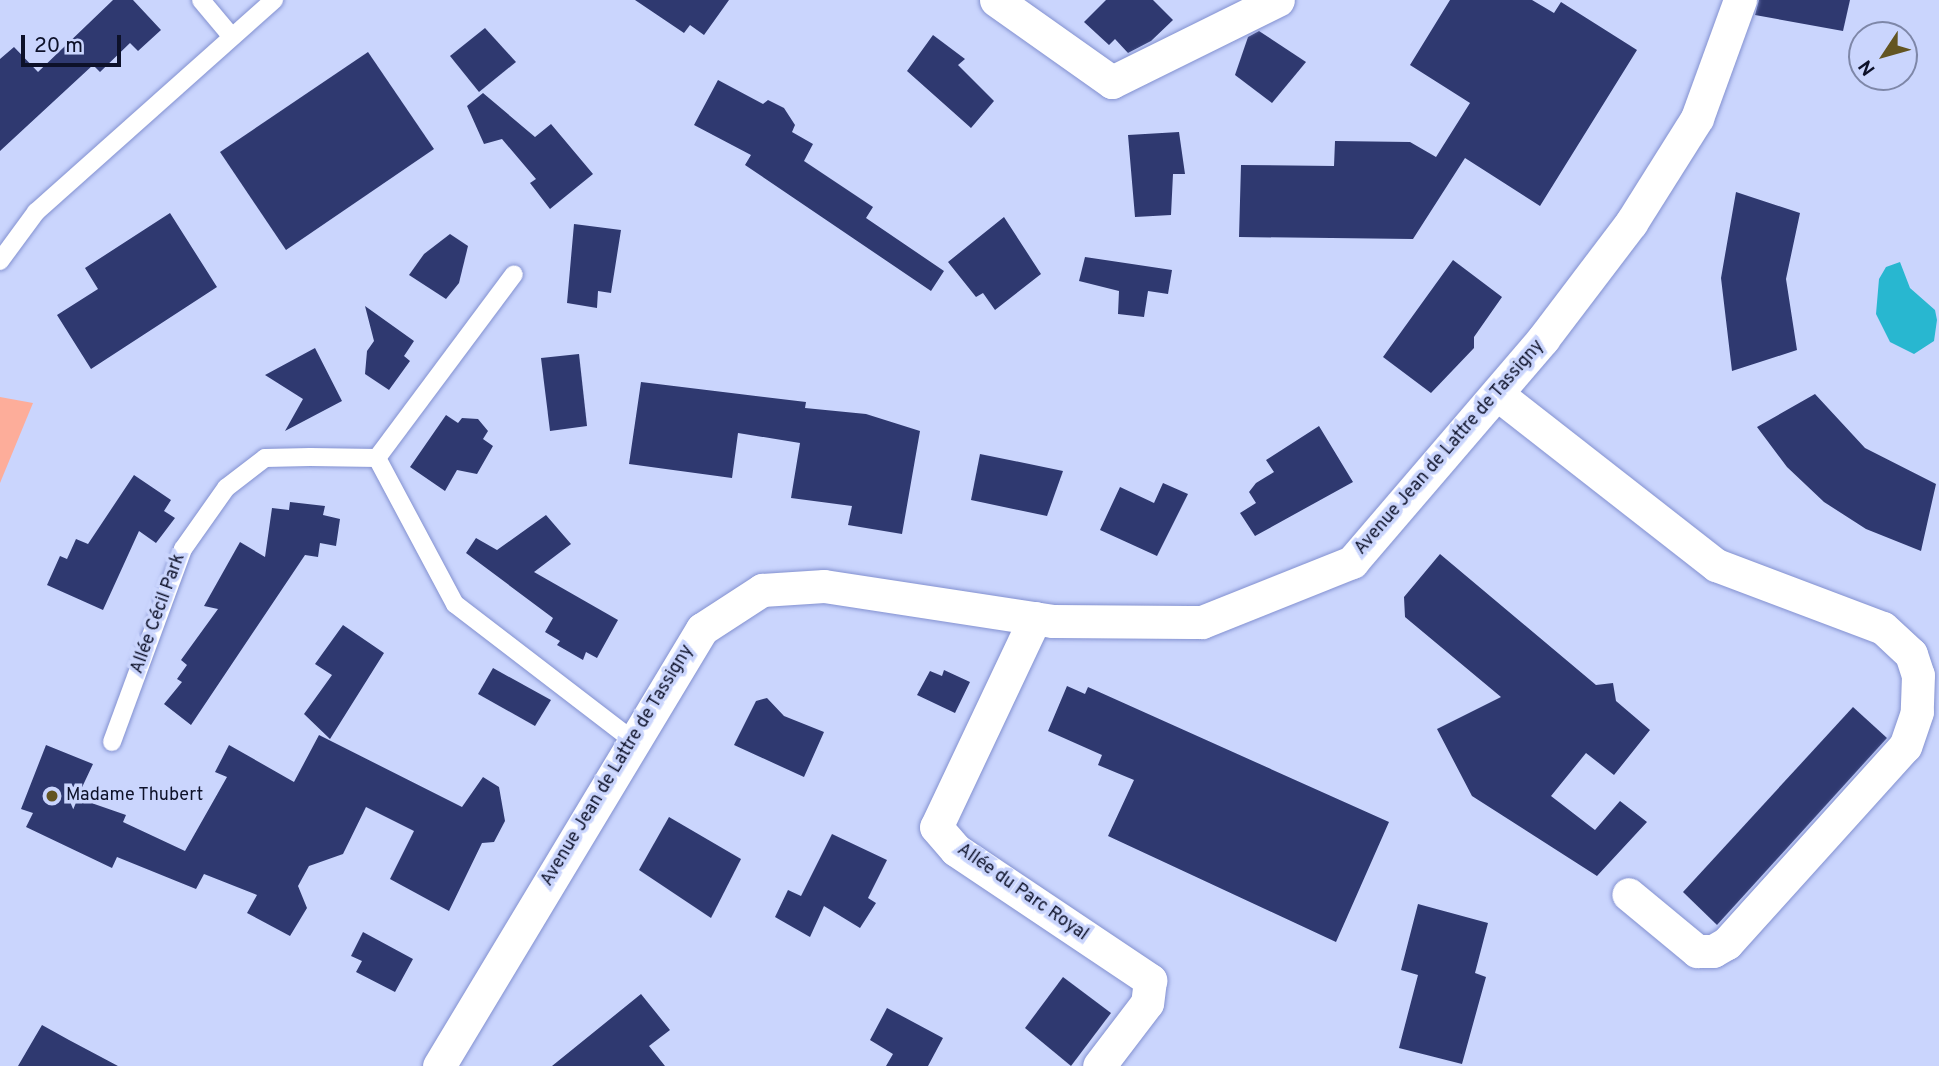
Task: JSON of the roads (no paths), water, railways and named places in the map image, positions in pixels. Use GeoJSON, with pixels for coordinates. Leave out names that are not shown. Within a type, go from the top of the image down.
{"type":"FeatureCollection","features":[{"type":"Feature","properties":{"kind":"street"},"geometry":{"type":"LineString","coordinates":[[996,0],[1112,82],[1278,0]]}},
{"type":"Feature","properties":{"kind":"street","name":"Avenue Jean de Lattre de Tassigny"},"geometry":{"type":"LineString","coordinates":[[439,1066],[632,740],[702,629],[762,590],[824,586],[1035,618],[1202,622],[1352,562],[1497,394],[1631,223],[1697,118],[1740,0]]}},
{"type":"Feature","properties":{"kind":"street"},"geometry":{"type":"LineString","coordinates":[[1497,394],[1716,565],[1883,628],[1911,654],[1918,675],[1917,712],[1905,746],[1727,943],[1713,951],[1697,951],[1628,894]]}},
{"type":"Feature","properties":{"kind":"street","name":"Allée du Parc Royal"},"geometry":{"type":"LineString","coordinates":[[1035,618],[936,827],[956,850],[1150,980],[1147,1003],[1099,1066]]}},
{"type":"Feature","properties":{"kind":"lane"},"geometry":{"type":"LineString","coordinates":[[201,0],[232,37]]}},
{"type":"Feature","properties":{"kind":"lane"},"geometry":{"type":"LineString","coordinates":[[0,261],[36,212],[274,0]]}},
{"type":"Feature","properties":{"kind":"lane"},"geometry":{"type":"LineString","coordinates":[[514,274],[377,458],[455,604],[632,740]]}},
{"type":"Feature","properties":{"kind":"lane","name":"Allée Cécil Park"},"geometry":{"type":"LineString","coordinates":[[112,743],[183,549],[226,488],[265,458],[377,458]]}},
{"type":"Feature","properties":{"kind":"place","name":"Madame Thubert"},"geometry":{"type":"Point","coordinates":[52,796]}}]}
